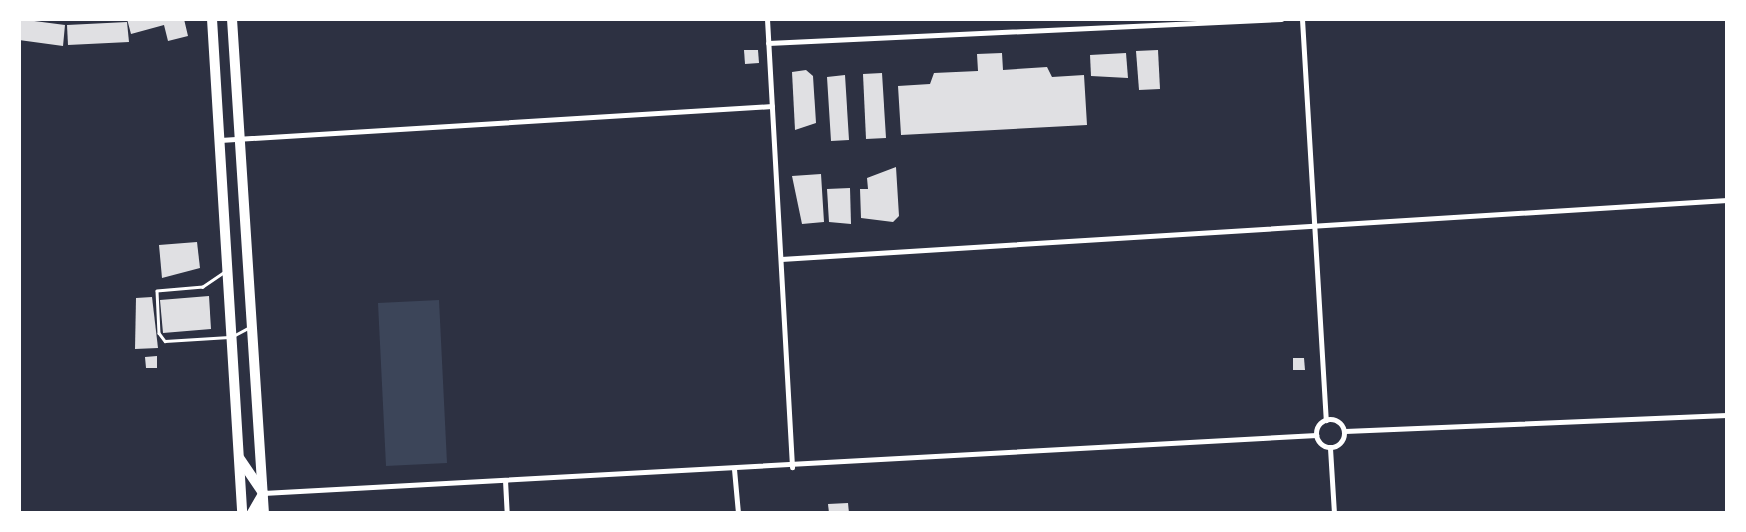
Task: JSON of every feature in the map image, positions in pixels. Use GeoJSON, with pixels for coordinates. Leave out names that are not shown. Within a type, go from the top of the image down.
{"type":"FeatureCollection","features":[{"type":"Feature","properties":{"kind":"highway"},"geometry":{"type":"LineString","coordinates":[[212,19],[242,513]]}},
{"type":"Feature","properties":{"kind":"highway"},"geometry":{"type":"LineString","coordinates":[[232,19],[264,513]]}},
{"type":"Feature","properties":{"kind":"highway"},"geometry":{"type":"LineString","coordinates":[[238,455],[263,493]]}},
{"type":"Feature","properties":{"kind":"highway"},"geometry":{"type":"LineString","coordinates":[[252,513],[263,493]]}},
{"type":"Feature","properties":{"kind":"street"},"geometry":{"type":"LineString","coordinates":[[767,19],[792,467]]}},
{"type":"Feature","properties":{"kind":"street"},"geometry":{"type":"LineString","coordinates":[[768,43],[1281,19]]}},
{"type":"Feature","properties":{"kind":"street"},"geometry":{"type":"LineString","coordinates":[[1302,19],[1326,420],[1316,435]]}},
{"type":"Feature","properties":{"kind":"street"},"geometry":{"type":"LineString","coordinates":[[219,140],[772,106]]}},
{"type":"Feature","properties":{"kind":"street"},"geometry":{"type":"LineString","coordinates":[[781,260],[1313,230],[1727,200]]}},
{"type":"Feature","properties":{"kind":"street"},"geometry":{"type":"LineString","coordinates":[[1326,420],[1345,431],[1727,415]]}},
{"type":"Feature","properties":{"kind":"street"},"geometry":{"type":"LineString","coordinates":[[1330,448],[1342,442],[1345,431]]}},
{"type":"Feature","properties":{"kind":"street"},"geometry":{"type":"LineString","coordinates":[[263,493],[792,467],[1316,435],[1330,448],[1334,513]]}},
{"type":"Feature","properties":{"kind":"street"},"geometry":{"type":"LineString","coordinates":[[734,470],[738,513]]}},
{"type":"Feature","properties":{"kind":"street"},"geometry":{"type":"LineString","coordinates":[[505,480],[507,513]]}},
{"type":"Feature","properties":{"kind":"lane"},"geometry":{"type":"LineString","coordinates":[[228,270],[204,287],[157,291],[159,334],[165,341],[231,337],[251,326]]}},
{"type":"Feature","properties":{"kind":"shaded area"},"geometry":{"type":"Polygon","coordinates":[[[439,300],[447,463],[386,466],[378,303],[439,300]]]}},
{"type":"Feature","properties":{"kind":"building"},"geometry":{"type":"Polygon","coordinates":[[[19,19],[65,25],[63,46],[19,40],[19,19]]]}},
{"type":"Feature","properties":{"kind":"building"},"geometry":{"type":"Polygon","coordinates":[[[127,19],[184,19],[188,36],[168,41],[164,25],[131,34],[127,19]]]}},
{"type":"Feature","properties":{"kind":"building"},"geometry":{"type":"Polygon","coordinates":[[[127,22],[129,42],[68,45],[67,25],[127,22]]]}},
{"type":"Feature","properties":{"kind":"building"},"geometry":{"type":"Polygon","coordinates":[[[744,50],[758,50],[759,63],[745,64],[744,50]]]}},
{"type":"Feature","properties":{"kind":"building"},"geometry":{"type":"Polygon","coordinates":[[[1158,50],[1160,89],[1139,90],[1136,51],[1158,50]]]}},
{"type":"Feature","properties":{"kind":"building"},"geometry":{"type":"Polygon","coordinates":[[[1002,53],[1003,70],[1047,67],[1052,77],[1084,75],[1087,125],[901,135],[898,86],[930,84],[934,73],[978,71],[977,54],[1002,53]]]}},
{"type":"Feature","properties":{"kind":"building"},"geometry":{"type":"Polygon","coordinates":[[[1126,53],[1128,78],[1091,76],[1090,55],[1126,53]]]}},
{"type":"Feature","properties":{"kind":"building"},"geometry":{"type":"Polygon","coordinates":[[[806,70],[813,76],[816,123],[795,130],[792,72],[806,70]]]}},
{"type":"Feature","properties":{"kind":"building"},"geometry":{"type":"Polygon","coordinates":[[[882,73],[886,138],[866,139],[863,74],[882,73]]]}},
{"type":"Feature","properties":{"kind":"building"},"geometry":{"type":"Polygon","coordinates":[[[845,75],[849,140],[831,141],[827,77],[845,75]]]}},
{"type":"Feature","properties":{"kind":"building"},"geometry":{"type":"Polygon","coordinates":[[[896,167],[899,216],[893,222],[861,218],[860,189],[868,189],[867,178],[896,167]]]}},
{"type":"Feature","properties":{"kind":"building"},"geometry":{"type":"Polygon","coordinates":[[[821,174],[824,222],[802,224],[792,176],[821,174]]]}},
{"type":"Feature","properties":{"kind":"building"},"geometry":{"type":"Polygon","coordinates":[[[850,188],[851,224],[829,222],[827,189],[850,188]]]}},
{"type":"Feature","properties":{"kind":"building"},"geometry":{"type":"Polygon","coordinates":[[[197,242],[200,268],[162,278],[159,245],[197,242]]]}},
{"type":"Feature","properties":{"kind":"building"},"geometry":{"type":"Polygon","coordinates":[[[209,296],[211,329],[163,333],[160,300],[209,296]]]}},
{"type":"Feature","properties":{"kind":"building"},"geometry":{"type":"Polygon","coordinates":[[[152,297],[158,348],[135,349],[136,298],[152,297]]]}},
{"type":"Feature","properties":{"kind":"building"},"geometry":{"type":"Polygon","coordinates":[[[157,356],[157,368],[146,368],[145,357],[157,356]]]}},
{"type":"Feature","properties":{"kind":"building"},"geometry":{"type":"Polygon","coordinates":[[[1293,358],[1304,358],[1305,370],[1293,370],[1293,358]]]}},
{"type":"Feature","properties":{"kind":"building"},"geometry":{"type":"Polygon","coordinates":[[[848,503],[849,513],[829,513],[828,504],[848,503]]]}}]}
